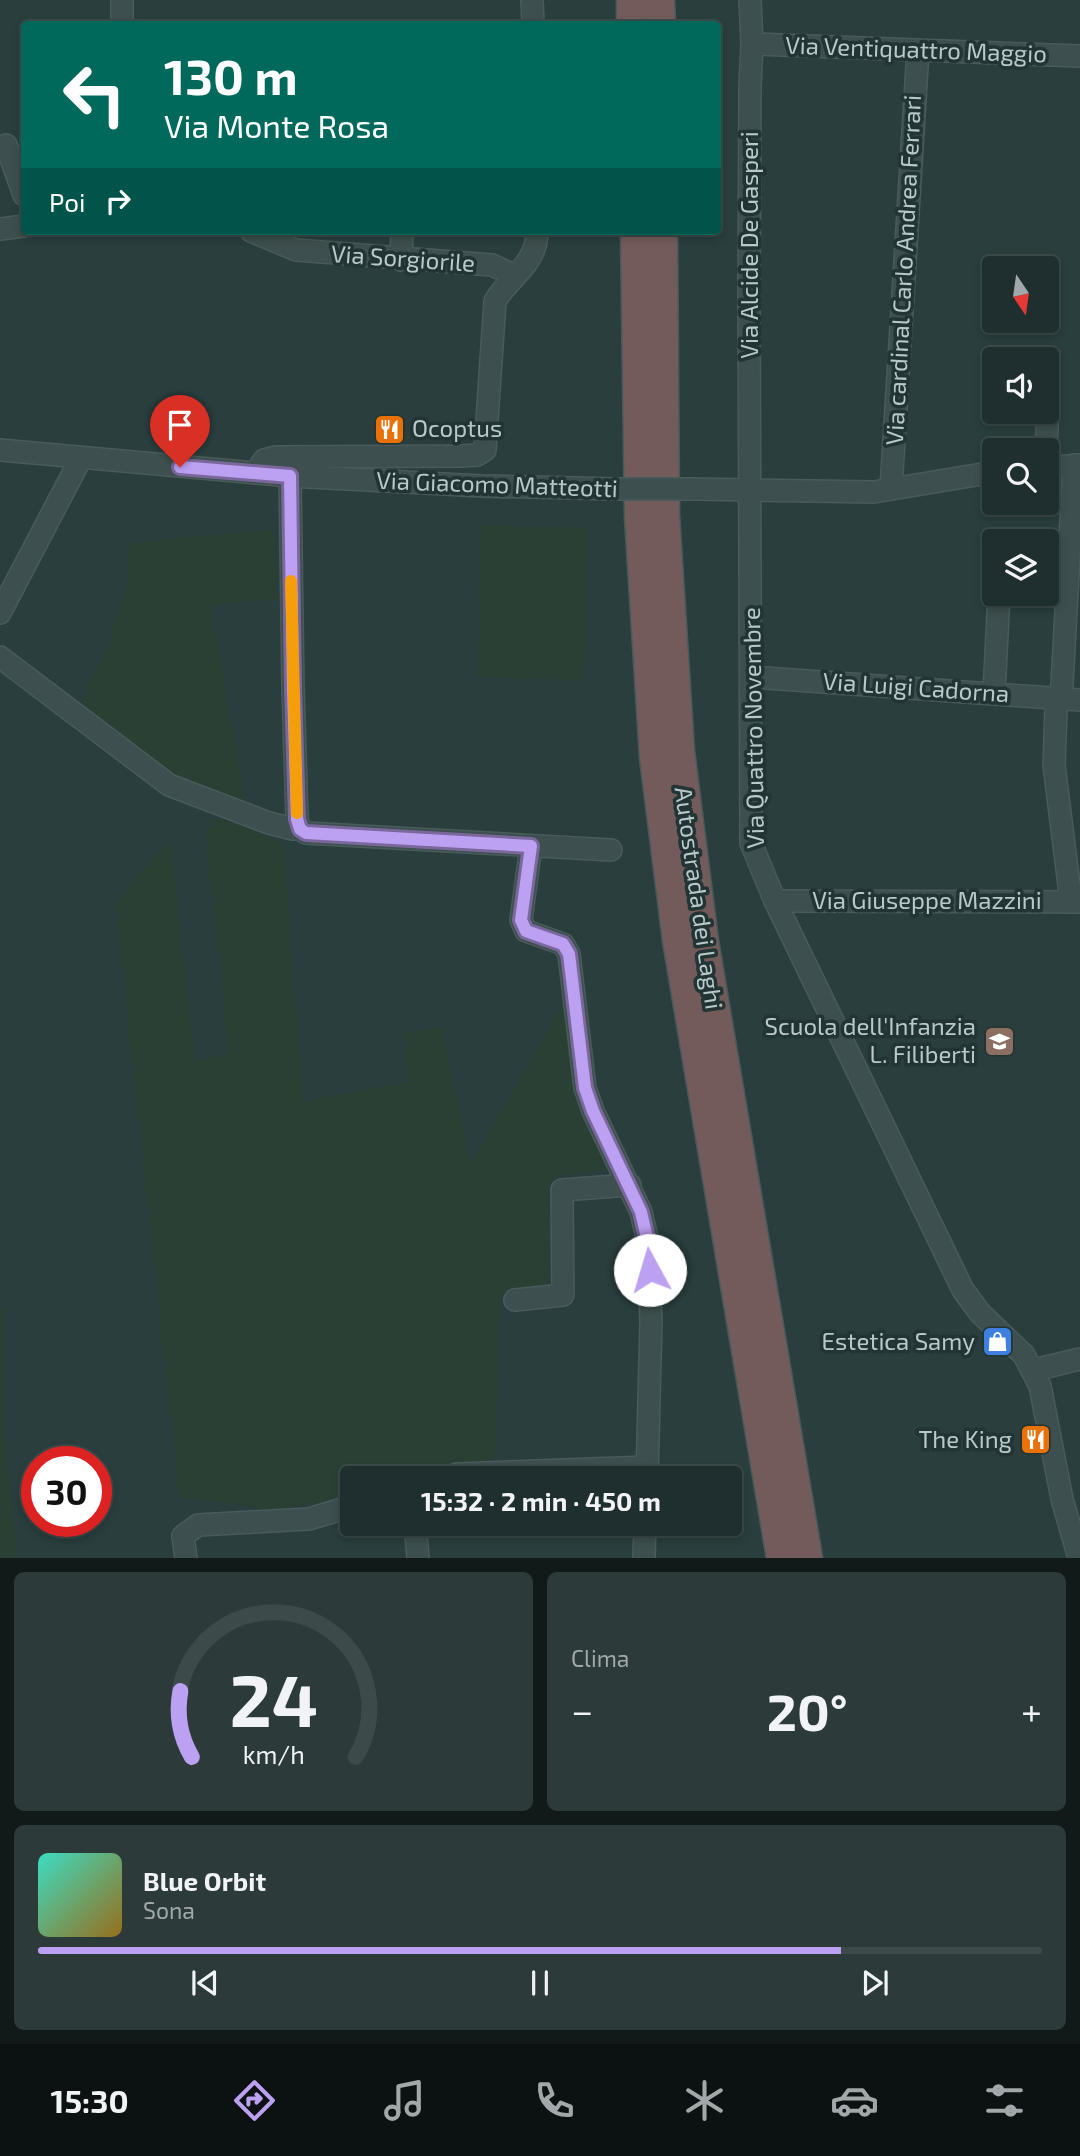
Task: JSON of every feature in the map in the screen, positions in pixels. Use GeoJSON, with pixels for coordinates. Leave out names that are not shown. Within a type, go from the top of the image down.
{"type":"FeatureCollection","features":[{"type":"Feature","properties":{"kind":"highway"},"geometry":{"type":"LineString","coordinates":[[633,0],[634,21]]}},
{"type":"Feature","properties":{"kind":"highway"},"geometry":{"type":"LineString","coordinates":[[658,0],[659,21]]}},
{"type":"Feature","properties":{"kind":"highway","name":"Autostrada dei Laghi"},"geometry":{"type":"LineString","coordinates":[[637,235],[641,517],[656,757],[679,940],[783,1558]]}},
{"type":"Feature","properties":{"kind":"highway","name":"Autostrada dei Laghi"},"geometry":{"type":"LineString","coordinates":[[661,235],[663,515],[678,751],[702,941],[806,1558]]}},
{"type":"Feature","properties":{"kind":"street"},"geometry":{"type":"LineString","coordinates":[[122,0],[122,21]]}},
{"type":"Feature","properties":{"kind":"street"},"geometry":{"type":"LineString","coordinates":[[532,0],[533,21]]}},
{"type":"Feature","properties":{"kind":"street","name":"Via Alcide De Gasperi"},"geometry":{"type":"LineString","coordinates":[[750,0],[750,490]]}},
{"type":"Feature","properties":{"kind":"street","name":"Via Ventiquattro Maggio"},"geometry":{"type":"LineString","coordinates":[[752,44],[1080,56]]}},
{"type":"Feature","properties":{"kind":"street","name":"Via cardinal Carlo Andrea Ferrari"},"geometry":{"type":"LineString","coordinates":[[891,489],[918,50]]}},
{"type":"Feature","properties":{"kind":"street"},"geometry":{"type":"LineString","coordinates":[[6,145],[21,187]]}},
{"type":"Feature","properties":{"kind":"street"},"geometry":{"type":"LineString","coordinates":[[0,229],[21,226]]}},
{"type":"Feature","properties":{"kind":"street"},"geometry":{"type":"LineString","coordinates":[[401,260],[402,235]]}},
{"type":"Feature","properties":{"kind":"street"},"geometry":{"type":"LineString","coordinates":[[256,473],[264,460],[276,457],[461,456],[477,455],[485,450],[495,301],[530,261],[537,246],[537,235]]}},
{"type":"Feature","properties":{"kind":"street","name":"Via Sorgiorile"},"geometry":{"type":"LineString","coordinates":[[282,238],[296,250],[492,265],[515,276]]}},
{"type":"Feature","properties":{"kind":"street","name":"Via Giacomo Matteotti"},"geometry":{"type":"LineString","coordinates":[[0,450],[290,476],[440,485],[874,492],[982,474]]}},
{"type":"Feature","properties":{"kind":"street"},"geometry":{"type":"LineString","coordinates":[[0,613],[80,458]]}},
{"type":"Feature","properties":{"kind":"street"},"geometry":{"type":"LineString","coordinates":[[1059,467],[1077,465],[1070,699],[1056,708],[1054,765],[1075,902]]}},
{"type":"Feature","properties":{"kind":"street"},"geometry":{"type":"LineString","coordinates":[[290,476],[293,701],[297,819],[300,829],[306,833],[611,850]]}},
{"type":"Feature","properties":{"kind":"street","name":"Via Quattro Novembre"},"geometry":{"type":"LineString","coordinates":[[750,490],[751,843],[775,901],[963,1290],[980,1313],[1024,1355],[1034,1370],[1040,1386],[1065,1509],[1079,1558]]}},
{"type":"Feature","properties":{"kind":"street"},"geometry":{"type":"LineString","coordinates":[[994,694],[998,606]]}},
{"type":"Feature","properties":{"kind":"street"},"geometry":{"type":"LineString","coordinates":[[0,657],[169,785],[269,823],[293,830],[300,829]]}},
{"type":"Feature","properties":{"kind":"street","name":"Via Luigi Cadorna"},"geometry":{"type":"LineString","coordinates":[[751,677],[1070,699]]}},
{"type":"Feature","properties":{"kind":"street"},"geometry":{"type":"LineString","coordinates":[[531,846],[521,920],[526,931],[563,944],[569,954],[585,1088],[593,1111],[630,1185],[641,1212],[648,1242],[650,1270],[647,1466]]}},
{"type":"Feature","properties":{"kind":"street","name":"Via Giuseppe Mazzini"},"geometry":{"type":"LineString","coordinates":[[775,901],[1075,902]]}},
{"type":"Feature","properties":{"kind":"street"},"geometry":{"type":"LineString","coordinates":[[515,1300],[563,1295],[562,1191],[630,1185]]}},
{"type":"Feature","properties":{"kind":"street"},"geometry":{"type":"LineString","coordinates":[[1034,1370],[1080,1359]]}},
{"type":"Feature","properties":{"kind":"street"},"geometry":{"type":"LineString","coordinates":[[186,1558],[183,1536],[198,1525],[309,1519],[340,1510]]}},
{"type":"Feature","properties":{"kind":"street"},"geometry":{"type":"LineString","coordinates":[[416,1536],[418,1558]]}},
{"type":"Feature","properties":{"kind":"street"},"geometry":{"type":"LineString","coordinates":[[644,1558],[645,1536]]}},
{"type":"Feature","properties":{"kind":"green space"},"geometry":{"type":"Polygon","coordinates":[[[481,525],[588,528],[584,680],[477,677],[481,525]]]}},
{"type":"Feature","properties":{"kind":"green space"},"geometry":{"type":"Polygon","coordinates":[[[274,529],[278,599],[211,605],[246,805],[172,779],[82,711],[85,687],[109,647],[128,574],[129,543],[274,529]]]}},
{"type":"Feature","properties":{"kind":"green space"},"geometry":{"type":"Polygon","coordinates":[[[216,817],[284,843],[303,1101],[408,1082],[403,1033],[442,1027],[471,1163],[564,1002],[575,1091],[611,1169],[556,1176],[550,1286],[501,1293],[495,1458],[465,1466],[340,1466],[340,1497],[271,1512],[247,1505],[179,1498],[115,903],[171,839],[195,1062],[229,1054],[205,833],[216,817]]]}},
{"type":"Feature","properties":{"kind":"green space"},"geometry":{"type":"Polygon","coordinates":[[[4,1305],[4,1435],[18,1557],[0,1557],[0,1308],[4,1305]]]}},
{"type":"Feature","properties":{"kind":"slow traffic"},"geometry":{"type":"LineString","coordinates":[[291,581],[297,813]]}},
{"type":"Feature","properties":{"kind":"place","name":"Ocoptus"},"geometry":{"type":"Point","coordinates":[389,429]}},
{"type":"Feature","properties":{"kind":"place","name":"Scuola dell'Infanzia L. Filiberti"},"geometry":{"type":"Point","coordinates":[999,1041]}},
{"type":"Feature","properties":{"kind":"place","name":"Estetica Samy"},"geometry":{"type":"Point","coordinates":[998,1342]}},
{"type":"Feature","properties":{"kind":"place","name":"The King"},"geometry":{"type":"Point","coordinates":[1035,1440]}},
{"type":"Feature","properties":{"kind":"route"},"geometry":{"type":"LineString","coordinates":[[180,467],[290,476],[293,688],[297,819],[300,829],[306,833],[531,846],[521,920],[526,931],[563,944],[569,954],[585,1088],[593,1111],[641,1212],[648,1242],[650,1270]]}}]}
